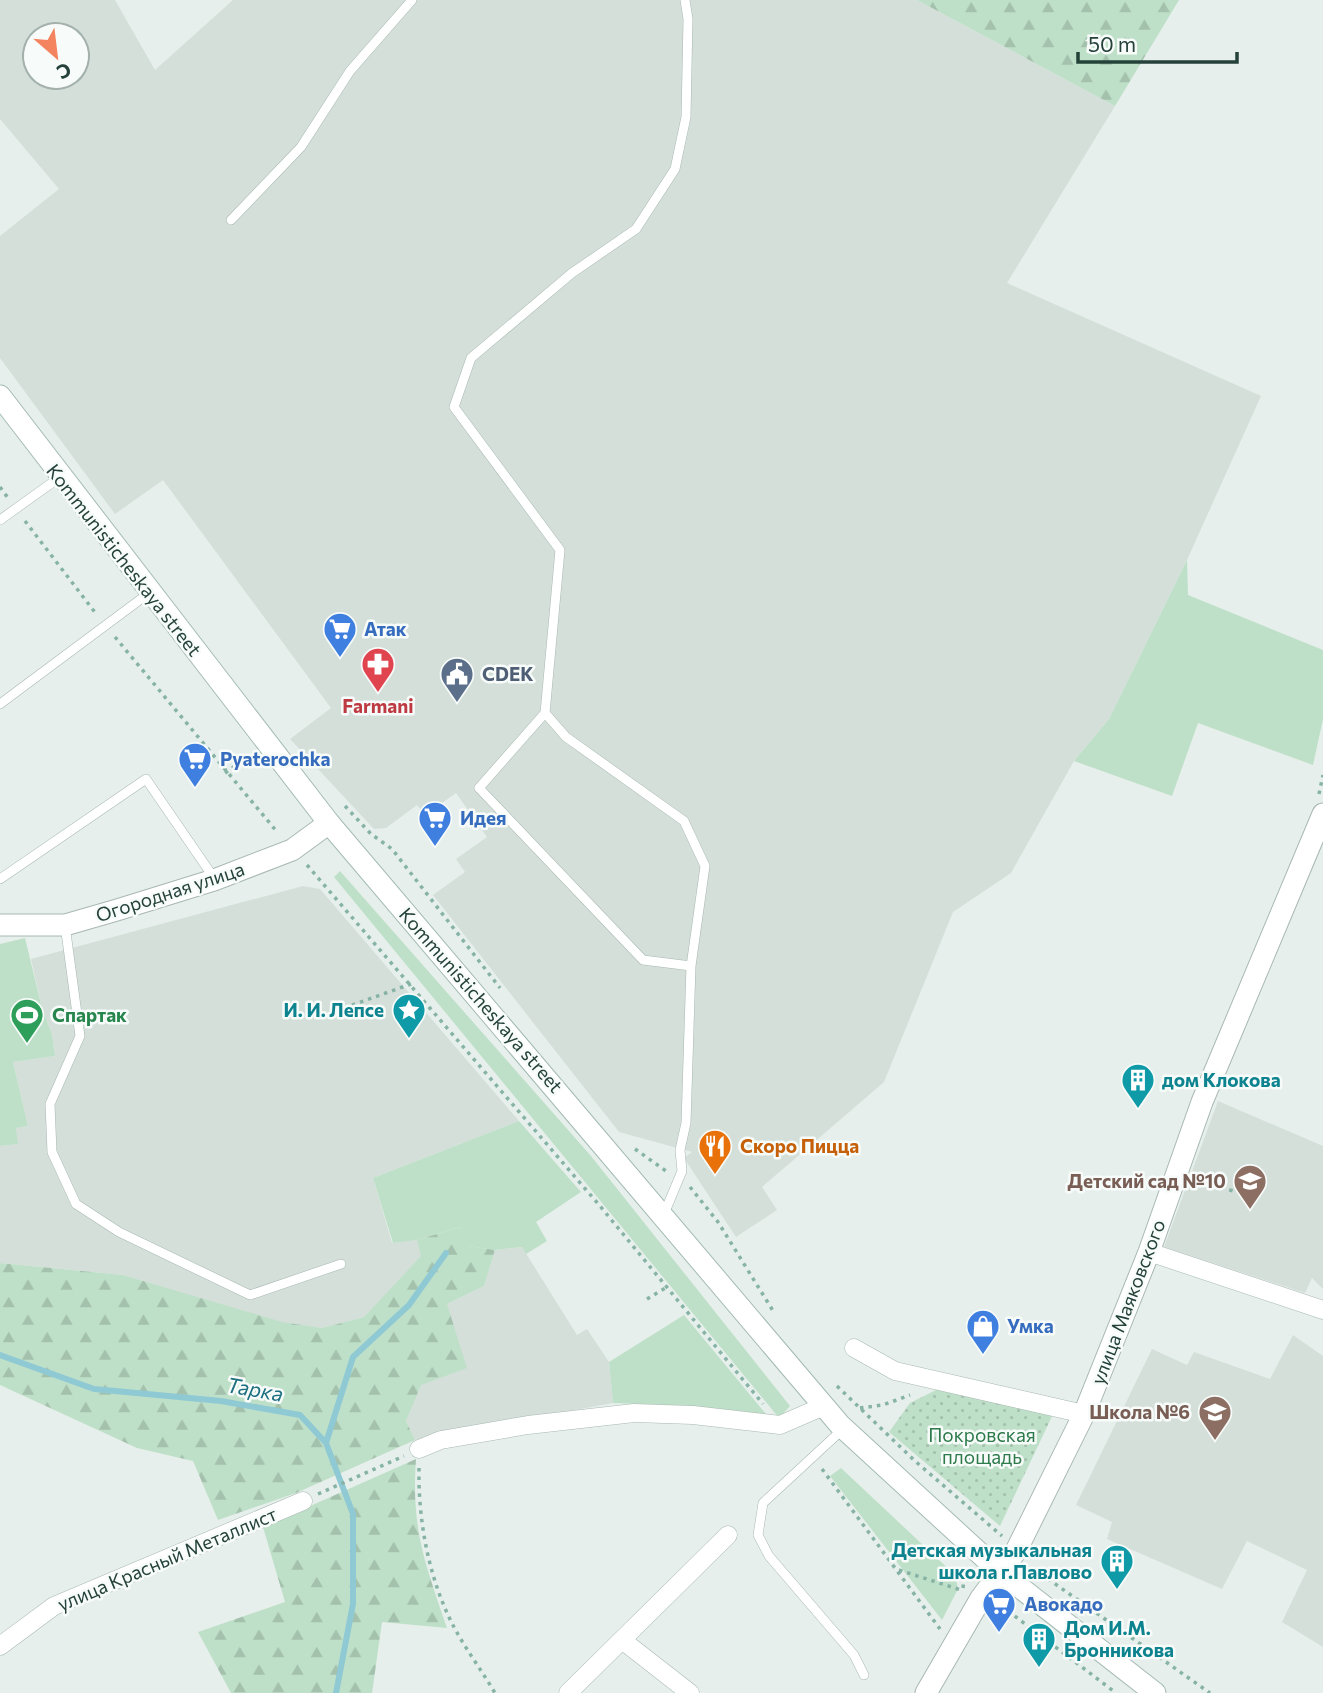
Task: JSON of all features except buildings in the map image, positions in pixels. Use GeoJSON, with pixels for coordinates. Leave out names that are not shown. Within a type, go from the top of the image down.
{"type":"FeatureCollection","features":[{"type":"Feature","properties":{"kind":"main road","name":"Kommunisticheskaya street"},"geometry":{"type":"LineString","coordinates":[[0,396],[11,417],[329,823],[664,1214],[824,1406],[844,1428],[999,1571],[1155,1693]]}},
{"type":"Feature","properties":{"kind":"main road","name":"улица Маяковского"},"geometry":{"type":"LineString","coordinates":[[926,1693],[981,1598],[1016,1551],[1084,1414],[1149,1252],[1202,1102],[1323,814]]}},
{"type":"Feature","properties":{"kind":"main road","name":"Огородная улица"},"geometry":{"type":"LineString","coordinates":[[0,925],[65,925],[214,880],[292,850],[329,823]]}},
{"type":"Feature","properties":{"kind":"street"},"geometry":{"type":"LineString","coordinates":[[1149,1252],[1323,1310]]}},
{"type":"Feature","properties":{"kind":"street"},"geometry":{"type":"LineString","coordinates":[[854,1348],[895,1371],[1084,1414]]}},
{"type":"Feature","properties":{"kind":"street"},"geometry":{"type":"LineString","coordinates":[[419,1449],[442,1440],[528,1425],[634,1413],[693,1415],[780,1425],[824,1406]]}},
{"type":"Feature","properties":{"kind":"street","name":"улица Красный Металлист"},"geometry":{"type":"LineString","coordinates":[[1,1644],[54,1606],[303,1501]]}},
{"type":"Feature","properties":{"kind":"street"},"geometry":{"type":"LineString","coordinates":[[568,1693],[728,1535]]}},
{"type":"Feature","properties":{"kind":"street"},"geometry":{"type":"LineString","coordinates":[[622,1640],[690,1693]]}},
{"type":"Feature","properties":{"kind":"lane"},"geometry":{"type":"LineString","coordinates":[[231,220],[302,147],[350,71],[412,0]]}},
{"type":"Feature","properties":{"kind":"lane"},"geometry":{"type":"LineString","coordinates":[[685,0],[688,19],[686,117],[675,169],[636,229],[572,273],[471,358],[454,407],[559,550],[545,713],[479,788],[643,960],[691,966]]}},
{"type":"Feature","properties":{"kind":"lane"},"geometry":{"type":"LineString","coordinates":[[0,520],[60,477]]}},
{"type":"Feature","properties":{"kind":"lane"},"geometry":{"type":"LineString","coordinates":[[0,704],[149,593]]}},
{"type":"Feature","properties":{"kind":"lane"},"geometry":{"type":"LineString","coordinates":[[545,713],[566,737],[684,821],[705,866],[691,966],[686,1123],[679,1180],[664,1214]]}},
{"type":"Feature","properties":{"kind":"lane"},"geometry":{"type":"LineString","coordinates":[[0,879],[146,779],[209,867],[214,880]]}},
{"type":"Feature","properties":{"kind":"lane"},"geometry":{"type":"LineString","coordinates":[[65,925],[80,1036],[50,1104],[50,1116],[52,1152],[76,1204],[119,1232],[250,1295],[341,1264]]}},
{"type":"Feature","properties":{"kind":"lane"},"geometry":{"type":"LineString","coordinates":[[844,1428],[763,1503],[758,1535],[769,1556],[854,1655],[864,1675]]}},
{"type":"Feature","properties":{"kind":"path"},"geometry":{"type":"LineString","coordinates":[[0,487],[105,625],[218,765],[411,984],[780,1425]]}},
{"type":"Feature","properties":{"kind":"path"},"geometry":{"type":"LineString","coordinates":[[343,804],[370,834],[392,849],[505,995]]}},
{"type":"Feature","properties":{"kind":"path"},"geometry":{"type":"LineString","coordinates":[[344,1008],[411,984]]}},
{"type":"Feature","properties":{"kind":"path"},"geometry":{"type":"LineString","coordinates":[[628,1143],[694,1189],[780,1321]]}},
{"type":"Feature","properties":{"kind":"path"},"geometry":{"type":"LineString","coordinates":[[647,1299],[667,1287]]}},
{"type":"Feature","properties":{"kind":"path"},"geometry":{"type":"LineString","coordinates":[[831,1380],[915,1461],[1006,1538],[1032,1568],[1210,1693]]}},
{"type":"Feature","properties":{"kind":"path"},"geometry":{"type":"LineString","coordinates":[[303,1501],[419,1449],[419,1493],[424,1540],[439,1589],[454,1629],[495,1693]]}},
{"type":"Feature","properties":{"kind":"path"},"geometry":{"type":"LineString","coordinates":[[813,1459],[945,1636],[956,1638]]}},
{"type":"Feature","properties":{"kind":"path"},"geometry":{"type":"LineString","coordinates":[[897,1569],[981,1598],[1012,1614],[1116,1693]]}},
{"type":"Feature","properties":{"kind":"shaded area"},"geometry":{"type":"Polygon","coordinates":[[[0,0],[115,0],[155,70],[233,0],[917,0],[1115,106],[1007,283],[1261,396],[1187,560],[1109,719],[1074,761],[1011,873],[953,912],[884,1082],[762,1187],[777,1210],[736,1237],[684,1158],[692,1152],[619,1132],[433,895],[465,872],[456,859],[487,837],[456,793],[425,815],[417,805],[386,828],[374,829],[290,739],[331,708],[163,480],[115,514],[0,358],[0,236],[59,189],[0,119],[0,0]]]}},
{"type":"Feature","properties":{"kind":"shaded area"},"geometry":{"type":"Polygon","coordinates":[[[303,886],[320,889],[519,1121],[373,1178],[392,1243],[417,1240],[422,1256],[364,1317],[322,1328],[282,1323],[123,1275],[0,1263],[0,1146],[17,1144],[16,1128],[28,1126],[13,1062],[55,1056],[52,1034],[42,1008],[31,959],[303,886]]]}},
{"type":"Feature","properties":{"kind":"shaded area","name":"Детский сад №10"},"geometry":{"type":"Polygon","coordinates":[[[1218,1101],[1323,1146],[1323,1289],[1312,1278],[1305,1293],[1164,1247],[1218,1101]]]}},
{"type":"Feature","properties":{"kind":"shaded area"},"geometry":{"type":"Polygon","coordinates":[[[522,1247],[577,1335],[587,1329],[609,1362],[613,1403],[415,1440],[406,1421],[447,1304],[484,1286],[495,1250],[522,1247]]]}},
{"type":"Feature","properties":{"kind":"shaded area","name":"Школа №6"},"geometry":{"type":"Polygon","coordinates":[[[1293,1335],[1323,1356],[1323,1647],[1282,1622],[1307,1570],[1247,1541],[1222,1589],[1107,1539],[1112,1522],[1076,1505],[1152,1349],[1187,1365],[1194,1352],[1270,1379],[1293,1335]]]}},
{"type":"Feature","properties":{"kind":"green space"},"geometry":{"type":"Polygon","coordinates":[[[917,0],[1179,0],[1115,106],[917,0]]]}},
{"type":"Feature","properties":{"kind":"green space"},"geometry":{"type":"Polygon","coordinates":[[[1187,560],[1188,595],[1323,650],[1323,719],[1313,765],[1198,723],[1172,796],[1074,761],[1109,719],[1187,560]]]}},
{"type":"Feature","properties":{"kind":"green space"},"geometry":{"type":"Polygon","coordinates":[[[340,871],[591,1156],[790,1406],[779,1418],[334,877],[340,871]]]}},
{"type":"Feature","properties":{"kind":"green space","name":"Спартак"},"geometry":{"type":"Polygon","coordinates":[[[25,938],[42,1008],[52,1034],[55,1056],[13,1062],[28,1126],[16,1128],[18,1144],[0,1146],[0,944],[25,938]]]}},
{"type":"Feature","properties":{"kind":"green space"},"geometry":{"type":"Polygon","coordinates":[[[519,1121],[581,1192],[536,1222],[547,1241],[526,1254],[522,1247],[495,1250],[467,1246],[460,1227],[417,1240],[393,1243],[373,1178],[519,1121]]]}},
{"type":"Feature","properties":{"kind":"green space"},"geometry":{"type":"Polygon","coordinates":[[[460,1227],[468,1246],[495,1250],[484,1286],[447,1304],[467,1368],[421,1385],[406,1421],[415,1440],[296,1493],[218,1520],[193,1461],[137,1448],[0,1385],[0,1263],[123,1275],[282,1322],[322,1328],[364,1317],[421,1256],[417,1240],[460,1227]]]}},
{"type":"Feature","properties":{"kind":"green space"},"geometry":{"type":"Polygon","coordinates":[[[684,1315],[770,1419],[695,1406],[613,1403],[609,1362],[684,1315]]]}},
{"type":"Feature","properties":{"kind":"green space","name":"Покровская площадь"},"geometry":{"type":"Polygon","coordinates":[[[942,1387],[1054,1412],[1000,1526],[889,1432],[910,1403],[942,1387]]]}},
{"type":"Feature","properties":{"kind":"green space"},"geometry":{"type":"Polygon","coordinates":[[[416,1459],[416,1506],[421,1545],[447,1628],[382,1622],[372,1693],[231,1693],[198,1632],[285,1602],[263,1527],[416,1459]]]}},
{"type":"Feature","properties":{"kind":"green space"},"geometry":{"type":"Polygon","coordinates":[[[841,1468],[955,1575],[958,1589],[942,1620],[830,1476],[841,1468]]]}},
{"type":"Feature","properties":{"kind":"waterway"},"geometry":{"type":"LineString","coordinates":[[326,1443],[353,1357],[409,1305],[446,1253]]}},
{"type":"Feature","properties":{"kind":"waterway","name":"Тарка"},"geometry":{"type":"LineString","coordinates":[[0,1355],[94,1389],[221,1401],[300,1415],[326,1443],[353,1514],[353,1604],[336,1693]]}},
{"type":"Feature","properties":{"kind":"place","name":"Атак"},"geometry":{"type":"Point","coordinates":[340,659]}},
{"type":"Feature","properties":{"kind":"place","name":"Farmani"},"geometry":{"type":"Point","coordinates":[378,694]}},
{"type":"Feature","properties":{"kind":"place","name":"CDEK"},"geometry":{"type":"Point","coordinates":[457,704]}},
{"type":"Feature","properties":{"kind":"place","name":"Pyaterochka"},"geometry":{"type":"Point","coordinates":[195,789]}},
{"type":"Feature","properties":{"kind":"place","name":"Идея"},"geometry":{"type":"Point","coordinates":[435,848]}},
{"type":"Feature","properties":{"kind":"place","name":"И. И. Лепсе"},"geometry":{"type":"Point","coordinates":[409,1040]}},
{"type":"Feature","properties":{"kind":"place","name":"Спартак"},"geometry":{"type":"Point","coordinates":[27,1045]}},
{"type":"Feature","properties":{"kind":"place","name":"дом Клокова"},"geometry":{"type":"Point","coordinates":[1138,1110]}},
{"type":"Feature","properties":{"kind":"place","name":"Скоро Пицца"},"geometry":{"type":"Point","coordinates":[715,1176]}},
{"type":"Feature","properties":{"kind":"place","name":"Детский сад №10"},"geometry":{"type":"Point","coordinates":[1250,1211]}},
{"type":"Feature","properties":{"kind":"place","name":"Умка"},"geometry":{"type":"Point","coordinates":[983,1356]}},
{"type":"Feature","properties":{"kind":"place","name":"Школа №6"},"geometry":{"type":"Point","coordinates":[1215,1442]}},
{"type":"Feature","properties":{"kind":"place","name":"Детская музыкальная школа г.Павлово"},"geometry":{"type":"Point","coordinates":[1117,1591]}},
{"type":"Feature","properties":{"kind":"place","name":"Авокадо"},"geometry":{"type":"Point","coordinates":[999,1634]}},
{"type":"Feature","properties":{"kind":"place","name":"Дом И.М. Бронникова"},"geometry":{"type":"Point","coordinates":[1039,1669]}}]}
